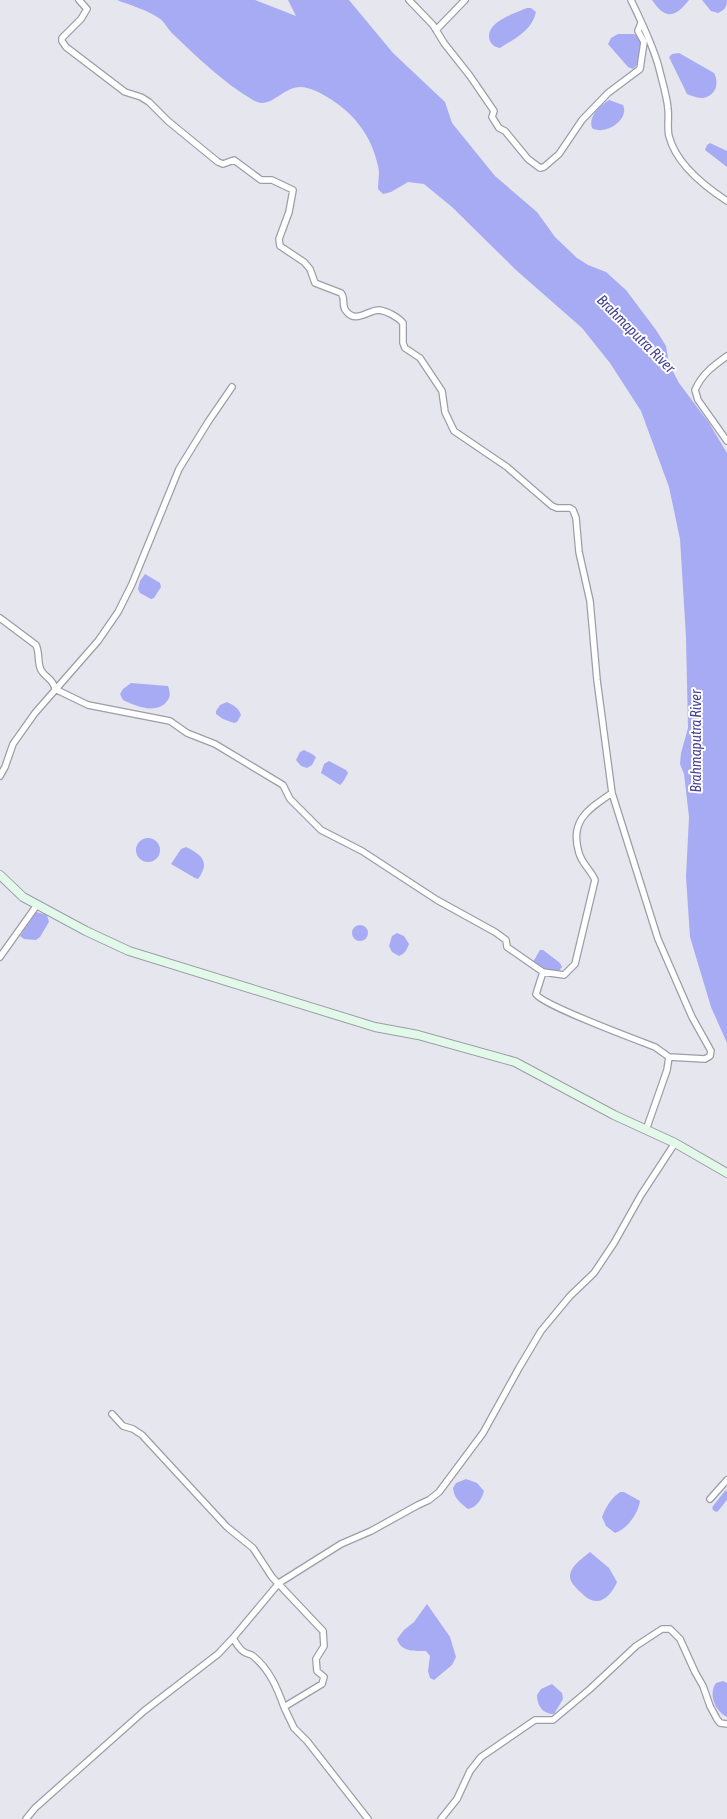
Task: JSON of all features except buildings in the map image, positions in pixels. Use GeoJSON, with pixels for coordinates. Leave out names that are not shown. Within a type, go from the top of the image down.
{"type":"FeatureCollection","features":[{"type":"Feature","properties":{"kind":"street"},"geometry":{"type":"LineString","coordinates":[[78,0],[87,8],[81,19],[62,38],[66,46],[125,92],[141,97],[148,102],[218,162],[223,164],[234,160],[261,180],[272,180],[293,190],[289,212],[279,239],[280,246],[310,268],[315,283],[341,293],[344,300],[344,309],[348,314],[359,317],[381,310],[398,318],[403,323],[403,343],[405,348],[420,358],[442,391],[447,417],[454,431],[507,467],[552,506],[573,510],[576,518],[579,552],[590,601],[596,680],[612,793],[658,939],[692,1017],[711,1051],[710,1056],[705,1058],[669,1056],[655,1047],[539,998],[536,994],[543,972]]}},
{"type":"Feature","properties":{"kind":"street"},"geometry":{"type":"LineString","coordinates":[[409,0],[436,30],[485,97],[494,111],[492,118],[499,128],[505,131],[528,159],[540,168],[544,167],[559,154],[582,120],[608,93],[620,82],[640,69],[644,42],[638,31],[641,23]]}},
{"type":"Feature","properties":{"kind":"street"},"geometry":{"type":"LineString","coordinates":[[436,30],[465,0]]}},
{"type":"Feature","properties":{"kind":"street"},"geometry":{"type":"LineString","coordinates":[[631,0],[659,68],[668,108],[669,137],[672,144],[683,162],[695,176],[727,201]]}},
{"type":"Feature","properties":{"kind":"street"},"geometry":{"type":"LineString","coordinates":[[727,356],[709,369],[695,390],[698,400],[727,441]]}},
{"type":"Feature","properties":{"kind":"street"},"geometry":{"type":"LineString","coordinates":[[0,776],[5,768],[13,744],[34,713],[98,642],[118,612],[132,584],[179,469],[232,387]]}},
{"type":"Feature","properties":{"kind":"street"},"geometry":{"type":"LineString","coordinates":[[0,618],[36,645],[41,670],[54,683],[55,689]]}},
{"type":"Feature","properties":{"kind":"street"},"geometry":{"type":"LineString","coordinates":[[55,689],[88,705],[170,721],[187,733],[215,744],[255,767],[283,785],[290,798],[321,830],[362,851],[437,900],[495,932],[506,940],[508,947],[513,952],[543,972],[564,975],[575,964],[595,880],[579,853],[577,828],[580,818],[588,810],[612,793]]}},
{"type":"Feature","properties":{"kind":"street"},"geometry":{"type":"LineString","coordinates":[[0,875],[23,897],[37,906],[129,951],[375,1028],[418,1035],[515,1062],[614,1115],[676,1143],[727,1173]]}},
{"type":"Feature","properties":{"kind":"street"},"geometry":{"type":"LineString","coordinates":[[0,957],[37,906]]}},
{"type":"Feature","properties":{"kind":"street"},"geometry":{"type":"LineString","coordinates":[[646,1130],[667,1070],[669,1056]]}},
{"type":"Feature","properties":{"kind":"street"},"geometry":{"type":"LineString","coordinates":[[26,1819],[35,1808],[144,1711],[218,1654],[279,1583],[341,1544],[371,1531],[429,1500],[439,1492],[484,1433],[541,1331],[570,1296],[594,1273],[614,1243],[641,1195],[676,1143]]}},
{"type":"Feature","properties":{"kind":"street"},"geometry":{"type":"LineString","coordinates":[[112,1414],[123,1426],[133,1429],[142,1436],[227,1527],[253,1548],[272,1577],[323,1632],[324,1646],[316,1659],[317,1671],[324,1677],[322,1684],[284,1707]]}},
{"type":"Feature","properties":{"kind":"street"},"geometry":{"type":"LineString","coordinates":[[710,1499],[727,1480]]}},
{"type":"Feature","properties":{"kind":"street"},"geometry":{"type":"LineString","coordinates":[[441,1819],[457,1799],[470,1771],[481,1757],[535,1720],[553,1720],[636,1646],[662,1629],[670,1629],[680,1639],[716,1718],[720,1722],[727,1724]]}},
{"type":"Feature","properties":{"kind":"street"},"geometry":{"type":"LineString","coordinates":[[233,1638],[245,1653],[251,1654],[267,1671],[277,1687],[294,1728],[308,1741],[368,1819]]}},
{"type":"Feature","properties":{"kind":"water","name":"Brahmaputra River"},"geometry":{"type":"Polygon","coordinates":[[[117,0],[255,0],[296,16],[288,0],[349,0],[393,53],[445,102],[452,123],[495,176],[537,212],[555,237],[577,258],[588,265],[606,272],[626,290],[666,346],[669,364],[679,383],[709,423],[727,453],[727,1043],[711,1007],[690,937],[686,877],[689,817],[684,774],[680,764],[688,728],[686,637],[680,539],[669,487],[641,411],[610,363],[582,328],[516,270],[452,207],[424,184],[408,182],[391,192],[383,194],[378,189],[379,169],[372,146],[355,120],[340,106],[316,91],[300,87],[287,91],[271,101],[259,103],[232,86],[212,70],[172,33],[159,18],[117,0]]]}},
{"type":"Feature","properties":{"kind":"water"},"geometry":{"type":"Polygon","coordinates":[[[652,0],[689,0],[679,11],[670,14],[661,11],[652,0]]]}},
{"type":"Feature","properties":{"kind":"water"},"geometry":{"type":"Polygon","coordinates":[[[702,0],[727,0],[727,3],[725,8],[718,13],[711,11],[702,0]]]}},
{"type":"Feature","properties":{"kind":"water"},"geometry":{"type":"Polygon","coordinates":[[[527,8],[531,8],[536,12],[534,19],[527,29],[500,48],[493,45],[489,35],[495,24],[527,8]]]}},
{"type":"Feature","properties":{"kind":"water"},"geometry":{"type":"Polygon","coordinates":[[[618,34],[634,34],[642,40],[641,61],[633,69],[628,67],[608,44],[611,38],[618,34]]]}},
{"type":"Feature","properties":{"kind":"water"},"geometry":{"type":"Polygon","coordinates":[[[679,53],[714,73],[716,85],[711,95],[703,98],[687,94],[669,57],[672,54],[679,53]]]}},
{"type":"Feature","properties":{"kind":"water"},"geometry":{"type":"Polygon","coordinates":[[[609,100],[623,105],[623,116],[615,125],[609,128],[597,130],[592,128],[593,115],[609,100]]]}},
{"type":"Feature","properties":{"kind":"water"},"geometry":{"type":"Polygon","coordinates":[[[710,143],[727,151],[727,167],[705,150],[710,143]]]}},
{"type":"Feature","properties":{"kind":"water"},"geometry":{"type":"Polygon","coordinates":[[[145,574],[160,583],[161,587],[154,598],[151,599],[140,593],[138,589],[140,581],[145,574]]]}},
{"type":"Feature","properties":{"kind":"water"},"geometry":{"type":"Polygon","coordinates":[[[131,683],[168,686],[169,698],[158,708],[134,705],[123,700],[120,694],[131,683]]]}},
{"type":"Feature","properties":{"kind":"water"},"geometry":{"type":"Polygon","coordinates":[[[227,702],[236,707],[241,715],[237,722],[234,723],[223,719],[216,714],[220,705],[227,702]]]}},
{"type":"Feature","properties":{"kind":"water"},"geometry":{"type":"Polygon","coordinates":[[[304,750],[316,757],[312,765],[307,768],[301,766],[296,760],[300,752],[304,750]]]}},
{"type":"Feature","properties":{"kind":"water"},"geometry":{"type":"Polygon","coordinates":[[[329,761],[348,773],[340,785],[321,773],[324,764],[329,761]]]}},
{"type":"Feature","properties":{"kind":"water"},"geometry":{"type":"Polygon","coordinates":[[[148,838],[153,839],[159,845],[159,855],[153,861],[148,862],[143,861],[137,855],[136,850],[137,845],[143,839],[148,838]]]}},
{"type":"Feature","properties":{"kind":"water"},"geometry":{"type":"Polygon","coordinates":[[[186,847],[203,859],[204,868],[198,879],[171,864],[181,849],[186,847]]]}},
{"type":"Feature","properties":{"kind":"water"},"geometry":{"type":"Polygon","coordinates":[[[36,912],[47,915],[49,922],[36,940],[24,939],[20,936],[36,912]]]}},
{"type":"Feature","properties":{"kind":"water"},"geometry":{"type":"Polygon","coordinates":[[[360,925],[366,927],[368,933],[366,939],[360,941],[354,939],[352,933],[354,927],[360,925]]]}},
{"type":"Feature","properties":{"kind":"water"},"geometry":{"type":"Polygon","coordinates":[[[397,933],[404,936],[409,944],[404,953],[399,956],[392,952],[389,946],[392,936],[397,933]]]}},
{"type":"Feature","properties":{"kind":"water"},"geometry":{"type":"Polygon","coordinates":[[[540,950],[543,950],[560,963],[562,967],[558,972],[546,971],[533,962],[540,950]]]}},
{"type":"Feature","properties":{"kind":"water"},"geometry":{"type":"Polygon","coordinates":[[[466,1479],[477,1483],[484,1491],[478,1503],[468,1509],[458,1500],[453,1488],[456,1483],[466,1479]]]}},
{"type":"Feature","properties":{"kind":"water"},"geometry":{"type":"Polygon","coordinates":[[[620,1492],[624,1492],[640,1501],[637,1511],[631,1520],[624,1528],[615,1533],[606,1526],[602,1517],[609,1503],[620,1492]]]}},
{"type":"Feature","properties":{"kind":"water"},"geometry":{"type":"Polygon","coordinates":[[[590,1552],[609,1568],[617,1582],[607,1597],[600,1601],[587,1598],[570,1579],[574,1566],[590,1552]]]}},
{"type":"Feature","properties":{"kind":"water"},"geometry":{"type":"Polygon","coordinates":[[[427,1604],[450,1637],[456,1657],[452,1665],[434,1680],[430,1678],[428,1671],[430,1656],[426,1651],[405,1649],[397,1639],[414,1622],[427,1604]]]}},
{"type":"Feature","properties":{"kind":"water"},"geometry":{"type":"Polygon","coordinates":[[[723,1681],[727,1683],[727,1717],[716,1707],[713,1697],[716,1683],[723,1681]]]}},
{"type":"Feature","properties":{"kind":"water"},"geometry":{"type":"Polygon","coordinates":[[[552,1684],[562,1693],[563,1699],[554,1714],[550,1714],[541,1709],[537,1695],[541,1689],[552,1684]]]}},
{"type":"Feature","properties":{"kind":"waterway"},"geometry":{"type":"LineString","coordinates":[[716,1508],[727,1494]]}}]}
